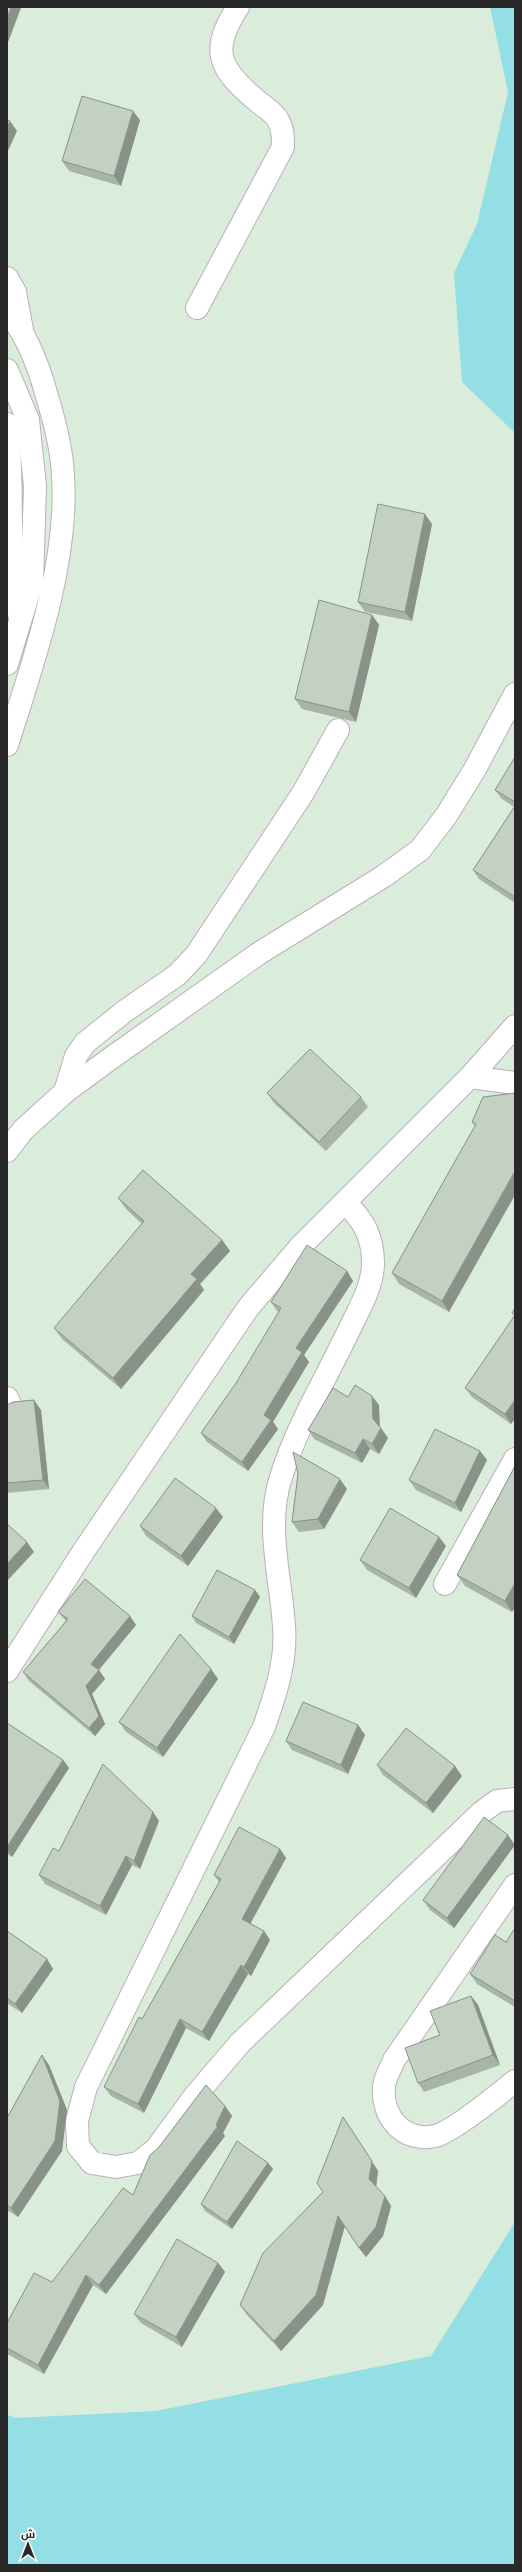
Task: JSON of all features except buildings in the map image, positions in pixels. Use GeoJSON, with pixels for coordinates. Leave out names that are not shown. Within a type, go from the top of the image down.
{"type":"FeatureCollection","features":[{"type":"Feature","properties":{"kind":"street"},"geometry":{"type":"LineString","coordinates":[[197,308],[283,147],[283,131],[278,119],[245,91],[226,70],[220,55],[222,37],[238,7]]}},
{"type":"Feature","properties":{"kind":"street"},"geometry":{"type":"LineString","coordinates":[[7,278],[15,292],[23,333]]}},
{"type":"Feature","properties":{"kind":"street"},"geometry":{"type":"LineString","coordinates":[[7,311],[23,333],[39,369],[53,414],[64,476],[62,534],[42,634],[7,745]]}},
{"type":"Feature","properties":{"kind":"street"},"geometry":{"type":"LineString","coordinates":[[7,370],[28,420],[35,486],[35,544],[32,582],[7,664]]}},
{"type":"Feature","properties":{"kind":"street"},"geometry":{"type":"LineString","coordinates":[[7,424],[11,469],[11,557],[14,589],[21,619]]}},
{"type":"Feature","properties":{"kind":"street"},"geometry":{"type":"LineString","coordinates":[[7,1151],[23,1130],[65,1092],[258,954],[384,876],[420,850],[446,816],[475,769],[515,694]]}},
{"type":"Feature","properties":{"kind":"street"},"geometry":{"type":"LineString","coordinates":[[65,1092],[76,1056],[85,1043],[125,1011],[177,975],[196,955],[303,793],[338,730]]}},
{"type":"Feature","properties":{"kind":"street"},"geometry":{"type":"LineString","coordinates":[[7,1671],[83,1552],[248,1308],[299,1248],[470,1077],[515,1026]]}},
{"type":"Feature","properties":{"kind":"street"},"geometry":{"type":"LineString","coordinates":[[470,1077],[515,1083]]}},
{"type":"Feature","properties":{"kind":"street"},"geometry":{"type":"LineString","coordinates":[[345,1202],[363,1220],[369,1239],[373,1264],[366,1294],[305,1419],[281,1477],[275,1506],[274,1542],[284,1628],[283,1653],[277,1689],[264,1727],[86,2087],[77,2121],[78,2146],[92,2163],[116,2167],[138,2163],[156,2149],[194,2097],[240,2043],[482,1812],[497,1801],[515,1799]]}},
{"type":"Feature","properties":{"kind":"street"},"geometry":{"type":"LineString","coordinates":[[445,1584],[515,1459]]}},
{"type":"Feature","properties":{"kind":"street"},"geometry":{"type":"LineString","coordinates":[[515,1885],[394,2060],[384,2085],[386,2111],[397,2129],[417,2138],[436,2136],[481,2108],[515,2081]]}},
{"type":"Feature","properties":{"kind":"shaded area"},"geometry":{"type":"Polygon","coordinates":[[[490,7],[515,7],[515,433],[462,382],[454,273],[477,224],[508,92],[490,7]]]}},
{"type":"Feature","properties":{"kind":"shaded area"},"geometry":{"type":"Polygon","coordinates":[[[515,2222],[515,2565],[7,2565],[7,2415],[16,2418],[156,2411],[431,2356],[515,2222]]]}}]}
